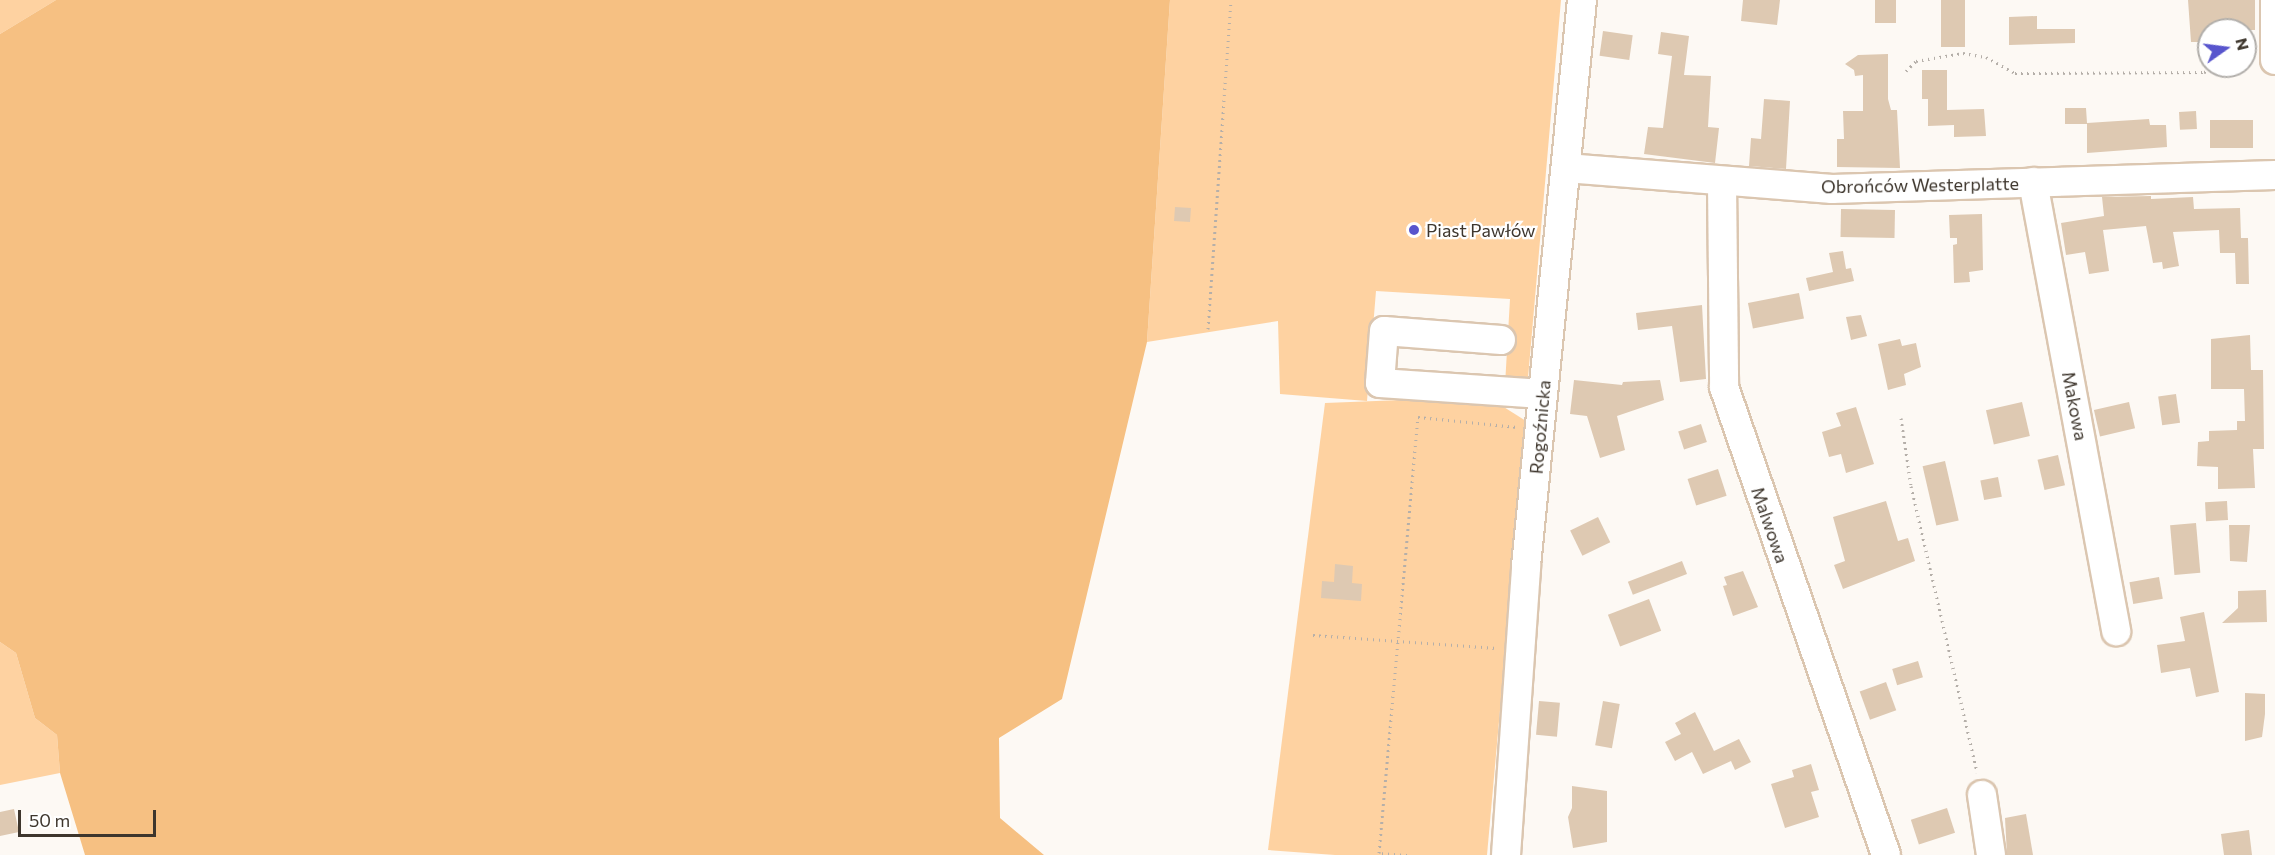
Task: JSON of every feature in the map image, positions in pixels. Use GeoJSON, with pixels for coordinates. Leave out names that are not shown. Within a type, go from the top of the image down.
{"type":"FeatureCollection","features":[{"type":"Feature","properties":{"kind":"street","name":"Rogoźnicka"},"geometry":{"type":"LineString","coordinates":[[1506,855],[1514,718],[1542,394],[1582,0]]}},
{"type":"Feature","properties":{"kind":"street"},"geometry":{"type":"LineString","coordinates":[[2275,0],[2275,60]]}},
{"type":"Feature","properties":{"kind":"street","name":"Obrońców Westerplatte"},"geometry":{"type":"LineString","coordinates":[[1566,168],[1832,189],[2275,175]]}},
{"type":"Feature","properties":{"kind":"street","name":"Malwowa"},"geometry":{"type":"LineString","coordinates":[[1722,182],[1724,387],[1886,855]]}},
{"type":"Feature","properties":{"kind":"street","name":"Makowa"},"geometry":{"type":"LineString","coordinates":[[2033,182],[2116,631]]}},
{"type":"Feature","properties":{"kind":"street"},"geometry":{"type":"LineString","coordinates":[[1501,340],[1384,331],[1380,383],[1542,394]]}},
{"type":"Feature","properties":{"kind":"street"},"geometry":{"type":"LineString","coordinates":[[1982,795],[1991,855]]}},
{"type":"Feature","properties":{"kind":"path"},"geometry":{"type":"LineString","coordinates":[[1209,329],[1231,0]]}},
{"type":"Feature","properties":{"kind":"path"},"geometry":{"type":"LineString","coordinates":[[1906,70],[1916,61],[1963,53],[1986,57],[2015,73],[2197,72]]}},
{"type":"Feature","properties":{"kind":"path"},"geometry":{"type":"LineString","coordinates":[[1407,855],[1379,853],[1418,417],[1517,427]]}},
{"type":"Feature","properties":{"kind":"path"},"geometry":{"type":"LineString","coordinates":[[1901,418],[1911,486],[1982,795]]}},
{"type":"Feature","properties":{"kind":"path"},"geometry":{"type":"LineString","coordinates":[[1313,635],[1509,649]]}},
{"type":"Feature","properties":{"kind":"shaded area"},"geometry":{"type":"Polygon","coordinates":[[[0,0],[56,0],[0,34],[0,0]]]}},
{"type":"Feature","properties":{"kind":"shaded area"},"geometry":{"type":"Polygon","coordinates":[[[56,0],[1170,0],[1147,342],[1062,699],[999,738],[1000,818],[1044,855],[85,855],[60,773],[57,735],[35,718],[16,653],[0,642],[0,34],[56,0]]]}},
{"type":"Feature","properties":{"kind":"shaded area","name":"Piast Pawłów"},"geometry":{"type":"Polygon","coordinates":[[[1170,0],[1561,0],[1528,378],[1505,385],[1510,299],[1376,291],[1367,401],[1280,394],[1278,321],[1147,342],[1170,0]]]}},
{"type":"Feature","properties":{"kind":"shaded area"},"geometry":{"type":"Polygon","coordinates":[[[1427,399],[1499,404],[1526,421],[1487,855],[1335,855],[1268,850],[1325,403],[1427,399]]]}},
{"type":"Feature","properties":{"kind":"shaded area"},"geometry":{"type":"Polygon","coordinates":[[[0,642],[16,653],[35,718],[57,735],[60,773],[0,785],[0,642]]]}},
{"type":"Feature","properties":{"kind":"building"},"geometry":{"type":"Polygon","coordinates":[[[1743,0],[1780,0],[1777,25],[1741,21],[1743,0]]]}},
{"type":"Feature","properties":{"kind":"building"},"geometry":{"type":"Polygon","coordinates":[[[1875,0],[1896,0],[1896,23],[1875,23],[1875,0]]]}},
{"type":"Feature","properties":{"kind":"building"},"geometry":{"type":"Polygon","coordinates":[[[1941,0],[1965,0],[1965,47],[1941,47],[1941,0]]]}},
{"type":"Feature","properties":{"kind":"building"},"geometry":{"type":"Polygon","coordinates":[[[2188,0],[2255,0],[2255,18],[2197,18],[2197,42],[2191,42],[2188,0]]]}},
{"type":"Feature","properties":{"kind":"building"},"geometry":{"type":"Polygon","coordinates":[[[2037,16],[2037,29],[2075,29],[2075,43],[2009,45],[2009,17],[2037,16]]]}},
{"type":"Feature","properties":{"kind":"building"},"geometry":{"type":"Polygon","coordinates":[[[1603,31],[1633,35],[1629,60],[1600,56],[1603,31]]]}},
{"type":"Feature","properties":{"kind":"building"},"geometry":{"type":"Polygon","coordinates":[[[1661,32],[1689,36],[1684,75],[1711,76],[1708,127],[1719,128],[1715,163],[1644,154],[1648,127],[1663,128],[1672,56],[1658,54],[1661,32]]]}},
{"type":"Feature","properties":{"kind":"building"},"geometry":{"type":"Polygon","coordinates":[[[1888,54],[1888,99],[1891,110],[1897,110],[1900,168],[1837,167],[1837,139],[1844,139],[1843,111],[1863,111],[1863,75],[1855,76],[1854,70],[1845,64],[1858,55],[1888,54]]]}},
{"type":"Feature","properties":{"kind":"building"},"geometry":{"type":"Polygon","coordinates":[[[1922,70],[1947,70],[1947,110],[1984,109],[1986,136],[1954,137],[1954,125],[1928,126],[1928,99],[1922,99],[1922,70]]]}},
{"type":"Feature","properties":{"kind":"building"},"geometry":{"type":"Polygon","coordinates":[[[1764,99],[1790,101],[1786,169],[1749,166],[1751,138],[1761,139],[1764,99]]]}},
{"type":"Feature","properties":{"kind":"building"},"geometry":{"type":"Polygon","coordinates":[[[2065,108],[2086,108],[2087,123],[2149,119],[2150,125],[2166,125],[2167,147],[2087,153],[2087,124],[2065,124],[2065,108]]]}},
{"type":"Feature","properties":{"kind":"building"},"geometry":{"type":"Polygon","coordinates":[[[2196,111],[2197,129],[2180,130],[2179,112],[2196,111]]]}},
{"type":"Feature","properties":{"kind":"building"},"geometry":{"type":"Polygon","coordinates":[[[2210,120],[2253,120],[2253,148],[2210,148],[2210,120]]]}},
{"type":"Feature","properties":{"kind":"building"},"geometry":{"type":"Polygon","coordinates":[[[2151,196],[2151,199],[2193,197],[2194,209],[2240,208],[2241,238],[2248,238],[2249,284],[2236,284],[2235,253],[2220,253],[2219,230],[2173,232],[2179,266],[2163,269],[2162,262],[2153,263],[2146,226],[2103,230],[2109,271],[2089,274],[2085,252],[2066,255],[2061,223],[2104,216],[2102,197],[2151,196]]]}},
{"type":"Feature","properties":{"kind":"building"},"geometry":{"type":"Polygon","coordinates":[[[1175,207],[1191,208],[1190,222],[1174,221],[1175,207]]]}},
{"type":"Feature","properties":{"kind":"building"},"geometry":{"type":"Polygon","coordinates":[[[1841,209],[1895,210],[1895,238],[1841,237],[1841,209]]]}},
{"type":"Feature","properties":{"kind":"building"},"geometry":{"type":"Polygon","coordinates":[[[1982,214],[1983,270],[1969,272],[1970,282],[1954,283],[1953,245],[1957,244],[1957,238],[1950,238],[1949,215],[1982,214]]]}},
{"type":"Feature","properties":{"kind":"building"},"geometry":{"type":"Polygon","coordinates":[[[1843,251],[1846,269],[1851,268],[1854,281],[1809,291],[1806,278],[1833,272],[1829,253],[1843,251]]]}},
{"type":"Feature","properties":{"kind":"building"},"geometry":{"type":"Polygon","coordinates":[[[1799,293],[1804,319],[1753,328],[1748,303],[1799,293]]]}},
{"type":"Feature","properties":{"kind":"building"},"geometry":{"type":"Polygon","coordinates":[[[1702,305],[1706,379],[1680,382],[1672,326],[1638,330],[1636,313],[1702,305]]]}},
{"type":"Feature","properties":{"kind":"building"},"geometry":{"type":"Polygon","coordinates":[[[1861,315],[1867,336],[1851,340],[1846,317],[1861,315]]]}},
{"type":"Feature","properties":{"kind":"building"},"geometry":{"type":"Polygon","coordinates":[[[2250,335],[2251,370],[2263,370],[2264,449],[2253,449],[2255,488],[2218,489],[2218,467],[2197,466],[2198,442],[2209,441],[2209,431],[2237,430],[2237,421],[2245,421],[2244,389],[2211,389],[2211,339],[2250,335]]]}},
{"type":"Feature","properties":{"kind":"building"},"geometry":{"type":"Polygon","coordinates":[[[1900,339],[1902,346],[1916,343],[1921,367],[1904,374],[1906,385],[1888,390],[1878,344],[1900,339]]]}},
{"type":"Feature","properties":{"kind":"building"},"geometry":{"type":"Polygon","coordinates":[[[1574,380],[1622,385],[1623,382],[1660,380],[1664,400],[1617,416],[1625,450],[1600,458],[1587,416],[1570,414],[1574,380]]]}},
{"type":"Feature","properties":{"kind":"building"},"geometry":{"type":"Polygon","coordinates":[[[2176,394],[2180,423],[2162,425],[2158,397],[2176,394]]]}},
{"type":"Feature","properties":{"kind":"building"},"geometry":{"type":"Polygon","coordinates":[[[2022,402],[2030,436],[1994,444],[1986,410],[2022,402]]]}},
{"type":"Feature","properties":{"kind":"building"},"geometry":{"type":"Polygon","coordinates":[[[2129,402],[2135,428],[2100,436],[2094,410],[2129,402]]]}},
{"type":"Feature","properties":{"kind":"building"},"geometry":{"type":"Polygon","coordinates":[[[1856,407],[1874,464],[1846,473],[1841,454],[1829,457],[1822,432],[1841,426],[1836,413],[1856,407]]]}},
{"type":"Feature","properties":{"kind":"building"},"geometry":{"type":"Polygon","coordinates":[[[1701,424],[1707,442],[1684,449],[1678,431],[1701,424]]]}},
{"type":"Feature","properties":{"kind":"building"},"geometry":{"type":"Polygon","coordinates":[[[2058,455],[2065,485],[2045,490],[2038,460],[2058,455]]]}},
{"type":"Feature","properties":{"kind":"building"},"geometry":{"type":"Polygon","coordinates":[[[1945,461],[1959,520],[1936,526],[1923,466],[1945,461]]]}},
{"type":"Feature","properties":{"kind":"building"},"geometry":{"type":"Polygon","coordinates":[[[1718,469],[1727,496],[1696,506],[1688,479],[1718,469]]]}},
{"type":"Feature","properties":{"kind":"building"},"geometry":{"type":"Polygon","coordinates":[[[1998,477],[2002,497],[1984,500],[1980,480],[1998,477]]]}},
{"type":"Feature","properties":{"kind":"building"},"geometry":{"type":"Polygon","coordinates":[[[1886,501],[1898,541],[1908,538],[1915,561],[1843,589],[1834,565],[1845,561],[1833,517],[1886,501]]]}},
{"type":"Feature","properties":{"kind":"building"},"geometry":{"type":"Polygon","coordinates":[[[2227,501],[2228,520],[2206,521],[2205,502],[2227,501]]]}},
{"type":"Feature","properties":{"kind":"building"},"geometry":{"type":"Polygon","coordinates":[[[1598,517],[1610,542],[1582,556],[1570,531],[1598,517]]]}},
{"type":"Feature","properties":{"kind":"building"},"geometry":{"type":"Polygon","coordinates":[[[2196,523],[2200,573],[2174,575],[2170,525],[2196,523]]]}},
{"type":"Feature","properties":{"kind":"building"},"geometry":{"type":"Polygon","coordinates":[[[2229,525],[2250,525],[2247,562],[2230,561],[2229,525]]]}},
{"type":"Feature","properties":{"kind":"building"},"geometry":{"type":"Polygon","coordinates":[[[1682,561],[1687,574],[1633,595],[1628,582],[1682,561]]]}},
{"type":"Feature","properties":{"kind":"building"},"geometry":{"type":"Polygon","coordinates":[[[1335,564],[1353,566],[1352,583],[1362,584],[1361,601],[1321,598],[1322,581],[1334,582],[1335,564]]]}},
{"type":"Feature","properties":{"kind":"building"},"geometry":{"type":"Polygon","coordinates":[[[1743,571],[1758,607],[1733,616],[1723,586],[1727,585],[1724,577],[1743,571]]]}},
{"type":"Feature","properties":{"kind":"building"},"geometry":{"type":"Polygon","coordinates":[[[2159,577],[2163,599],[2133,604],[2129,582],[2159,577]]]}},
{"type":"Feature","properties":{"kind":"building"},"geometry":{"type":"Polygon","coordinates":[[[2266,590],[2267,622],[2222,623],[2238,608],[2238,591],[2266,590]]]}},
{"type":"Feature","properties":{"kind":"building"},"geometry":{"type":"Polygon","coordinates":[[[1649,599],[1661,631],[1620,647],[1608,615],[1649,599]]]}},
{"type":"Feature","properties":{"kind":"building"},"geometry":{"type":"Polygon","coordinates":[[[2204,612],[2219,692],[2196,697],[2190,668],[2161,673],[2157,645],[2185,641],[2180,617],[2204,612]]]}},
{"type":"Feature","properties":{"kind":"building"},"geometry":{"type":"Polygon","coordinates":[[[1918,661],[1923,677],[1897,685],[1892,669],[1918,661]]]}},
{"type":"Feature","properties":{"kind":"building"},"geometry":{"type":"Polygon","coordinates":[[[1886,682],[1896,710],[1870,720],[1860,692],[1886,682]]]}},
{"type":"Feature","properties":{"kind":"building"},"geometry":{"type":"Polygon","coordinates":[[[2245,693],[2265,694],[2265,714],[2262,737],[2245,741],[2245,693]]]}},
{"type":"Feature","properties":{"kind":"building"},"geometry":{"type":"Polygon","coordinates":[[[1539,701],[1560,703],[1557,737],[1536,735],[1539,701]]]}},
{"type":"Feature","properties":{"kind":"building"},"geometry":{"type":"Polygon","coordinates":[[[1603,701],[1620,704],[1612,748],[1595,745],[1603,701]]]}},
{"type":"Feature","properties":{"kind":"building"},"geometry":{"type":"Polygon","coordinates":[[[1695,712],[1714,751],[1739,739],[1751,762],[1735,770],[1731,761],[1703,774],[1692,752],[1675,761],[1665,742],[1681,734],[1675,723],[1695,712]]]}},
{"type":"Feature","properties":{"kind":"building"},"geometry":{"type":"Polygon","coordinates":[[[1811,764],[1819,790],[1811,792],[1819,817],[1785,828],[1771,784],[1794,777],[1792,770],[1811,764]]]}},
{"type":"Feature","properties":{"kind":"building"},"geometry":{"type":"Polygon","coordinates":[[[1572,786],[1607,791],[1607,842],[1573,848],[1568,817],[1572,808],[1572,786]]]}},
{"type":"Feature","properties":{"kind":"building"},"geometry":{"type":"Polygon","coordinates":[[[1947,808],[1955,833],[1919,844],[1911,820],[1947,808]]]}},
{"type":"Feature","properties":{"kind":"building"},"geometry":{"type":"Polygon","coordinates":[[[14,809],[19,832],[0,836],[0,812],[14,809]]]}},
{"type":"Feature","properties":{"kind":"building"},"geometry":{"type":"Polygon","coordinates":[[[2026,814],[2033,855],[2007,855],[2005,818],[2026,814]]]}},
{"type":"Feature","properties":{"kind":"building"},"geometry":{"type":"Polygon","coordinates":[[[2249,830],[2252,855],[2224,855],[2221,834],[2249,830]]]}},
{"type":"Feature","properties":{"kind":"place","name":"Piast Pawłów"},"geometry":{"type":"Point","coordinates":[1414,230]}}]}
